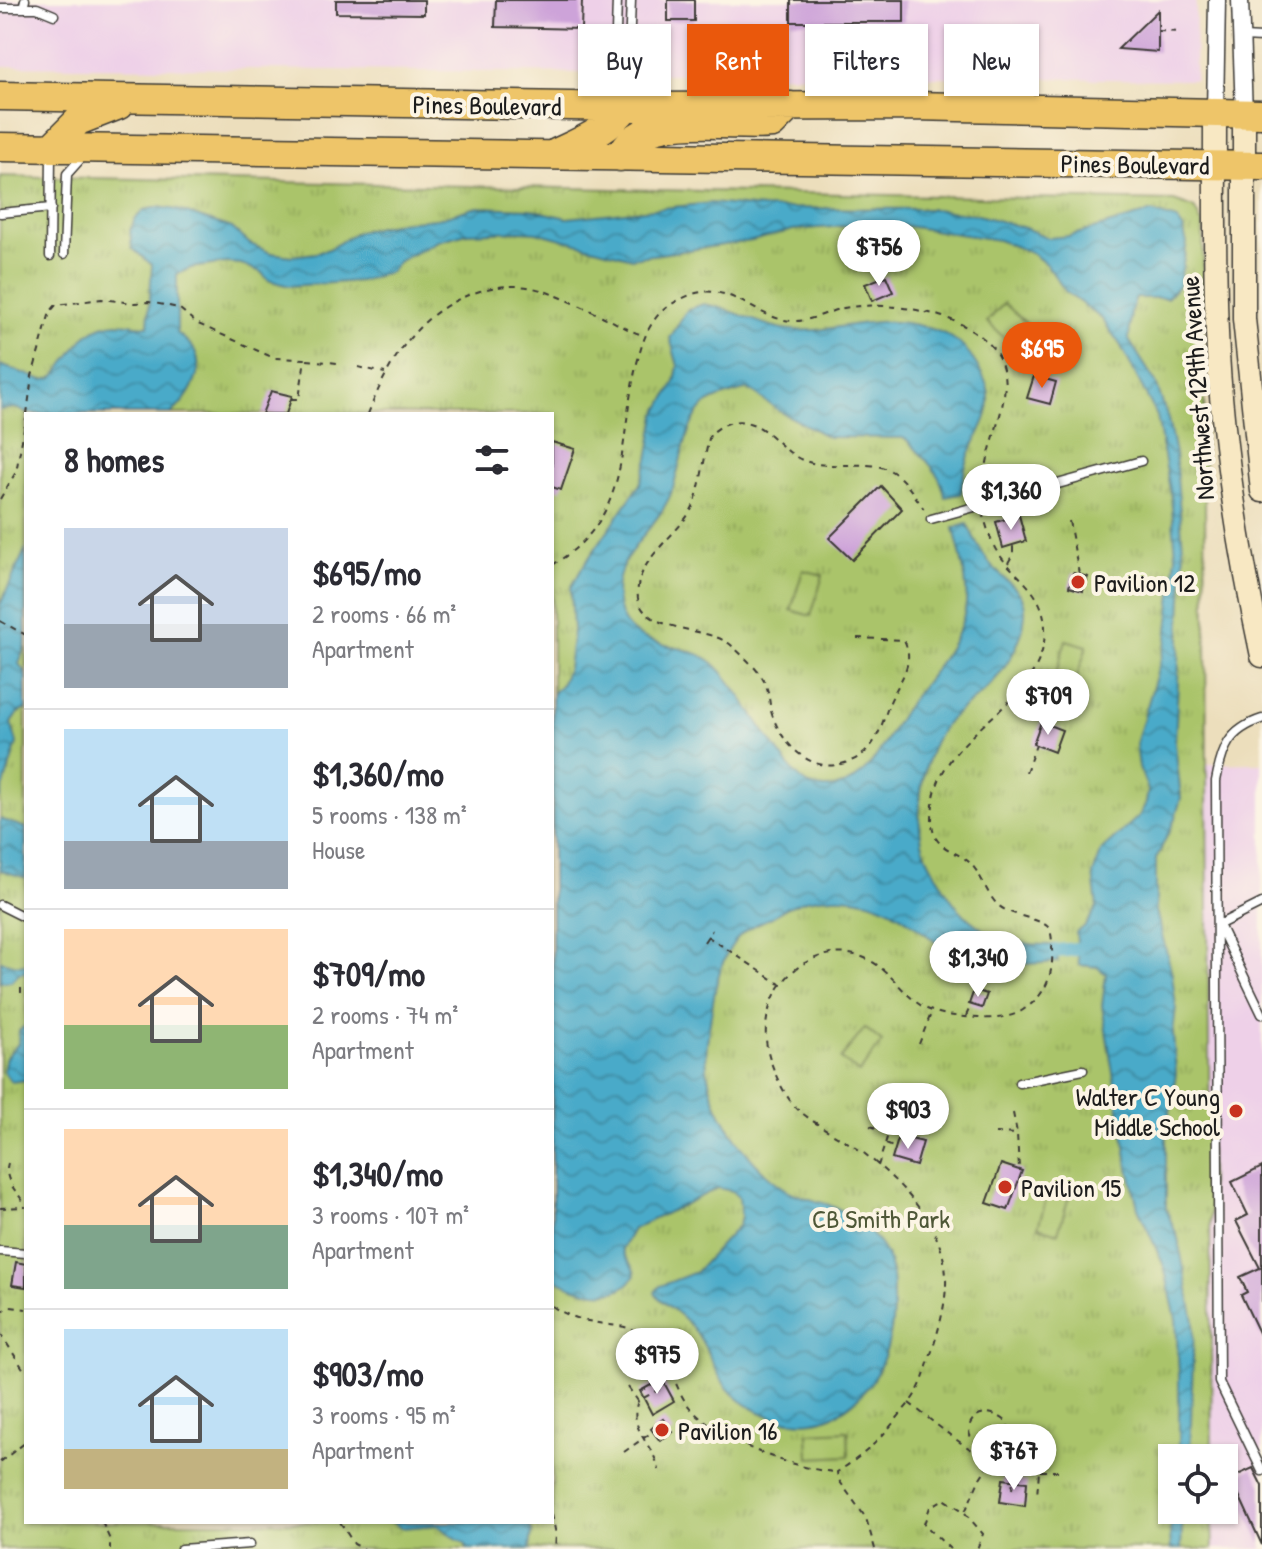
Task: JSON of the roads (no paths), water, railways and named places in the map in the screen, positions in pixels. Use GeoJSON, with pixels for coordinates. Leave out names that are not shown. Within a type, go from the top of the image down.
{"type":"FeatureCollection","features":[{"type":"Feature","properties":{"kind":"highway","name":"Pines Boulevard"},"geometry":{"type":"LineString","coordinates":[[0,96],[1253,114]]}},
{"type":"Feature","properties":{"kind":"highway"},"geometry":{"type":"LineString","coordinates":[[51,148],[78,121],[135,100]]}},
{"type":"Feature","properties":{"kind":"highway"},"geometry":{"type":"LineString","coordinates":[[620,157],[625,146],[654,128],[691,124],[772,124],[791,105]]}},
{"type":"Feature","properties":{"kind":"highway"},"geometry":{"type":"LineString","coordinates":[[550,156],[597,134],[615,121],[612,107]]}},
{"type":"Feature","properties":{"kind":"highway","name":"Pines Boulevard"},"geometry":{"type":"LineString","coordinates":[[0,147],[1240,166]]}},
{"type":"Feature","properties":{"kind":"street"},"geometry":{"type":"LineString","coordinates":[[1215,113],[1217,0]]}},
{"type":"Feature","properties":{"kind":"street"},"geometry":{"type":"LineString","coordinates":[[1240,0],[1253,114]]}},
{"type":"Feature","properties":{"kind":"street","name":"Northwest 129th Avenue"},"geometry":{"type":"LineString","coordinates":[[1215,113],[1240,166],[1244,319],[1262,491]]}},
{"type":"Feature","properties":{"kind":"street","name":"Northwest 129th Avenue"},"geometry":{"type":"LineString","coordinates":[[1253,114],[1240,166],[1217,334],[1228,467],[1242,562],[1262,656]]}},
{"type":"Feature","properties":{"kind":"lane"},"geometry":{"type":"LineString","coordinates":[[612,107],[617,0]]}},
{"type":"Feature","properties":{"kind":"lane"},"geometry":{"type":"LineString","coordinates":[[612,107],[629,95],[631,0]]}},
{"type":"Feature","properties":{"kind":"lane"},"geometry":{"type":"LineString","coordinates":[[0,8],[24,4],[54,15]]}},
{"type":"Feature","properties":{"kind":"lane"},"geometry":{"type":"LineString","coordinates":[[1243,37],[1262,38]]}},
{"type":"Feature","properties":{"kind":"lane"},"geometry":{"type":"LineString","coordinates":[[50,256],[51,148]]}},
{"type":"Feature","properties":{"kind":"lane"},"geometry":{"type":"LineString","coordinates":[[64,254],[67,174],[90,149]]}},
{"type":"Feature","properties":{"kind":"lane"},"geometry":{"type":"LineString","coordinates":[[1,213],[51,208]]}},
{"type":"Feature","properties":{"kind":"lane"},"geometry":{"type":"LineString","coordinates":[[931,519],[1141,461]]}},
{"type":"Feature","properties":{"kind":"lane"},"geometry":{"type":"LineString","coordinates":[[1262,719],[1238,730],[1221,753],[1216,781],[1219,1382],[1262,1471]]}},
{"type":"Feature","properties":{"kind":"lane"},"geometry":{"type":"LineString","coordinates":[[1218,925],[1262,903]]}},
{"type":"Feature","properties":{"kind":"lane"},"geometry":{"type":"LineString","coordinates":[[0,905],[24,917]]}},
{"type":"Feature","properties":{"kind":"lane"},"geometry":{"type":"LineString","coordinates":[[1218,925],[1262,1014]]}},
{"type":"Feature","properties":{"kind":"lane"},"geometry":{"type":"LineString","coordinates":[[1019,1083],[1083,1070]]}},
{"type":"Feature","properties":{"kind":"lane"},"geometry":{"type":"LineString","coordinates":[[0,1251],[24,1253]]}},
{"type":"Feature","properties":{"kind":"lane"},"geometry":{"type":"LineString","coordinates":[[181,1549],[250,1544]]}},
{"type":"Feature","properties":{"kind":"water"},"geometry":{"type":"Polygon","coordinates":[[[711,203],[763,208],[934,209],[978,215],[1049,238],[1069,236],[1152,212],[1177,220],[1183,228],[1187,243],[1179,285],[1167,298],[1136,298],[1131,311],[1129,340],[1156,383],[1168,419],[1175,454],[1184,559],[1175,743],[1181,798],[1175,819],[1156,859],[1156,911],[1172,974],[1176,1007],[1173,1033],[1176,1073],[1166,1139],[1166,1209],[1178,1238],[1194,1321],[1190,1444],[1179,1444],[1176,1319],[1164,1266],[1138,1208],[1128,1164],[1102,1006],[1106,974],[1097,967],[1079,965],[1076,932],[1085,926],[1097,907],[1093,874],[1102,850],[1139,816],[1146,803],[1148,790],[1139,767],[1136,744],[1167,639],[1176,556],[1171,496],[1157,416],[1121,346],[1102,319],[1066,292],[1047,265],[1030,252],[998,240],[886,223],[793,230],[752,241],[632,258],[536,232],[467,233],[438,241],[399,261],[390,272],[361,281],[289,286],[268,280],[261,272],[241,264],[226,263],[191,268],[177,274],[177,333],[194,348],[198,368],[189,394],[173,412],[0,410],[0,365],[43,380],[53,378],[95,329],[117,323],[148,326],[152,265],[132,248],[130,231],[135,219],[144,210],[159,207],[178,210],[232,228],[250,244],[271,253],[292,256],[329,249],[357,232],[401,222],[435,219],[477,207],[530,209],[567,218],[711,203]]]}},
{"type":"Feature","properties":{"kind":"water"},"geometry":{"type":"Polygon","coordinates":[[[703,304],[791,330],[872,322],[925,327],[953,339],[964,348],[988,390],[987,412],[966,464],[961,494],[945,497],[936,472],[905,438],[828,437],[781,412],[748,389],[708,403],[700,410],[689,431],[665,506],[626,560],[617,590],[619,608],[625,622],[646,639],[688,651],[713,663],[800,778],[810,785],[830,788],[850,782],[861,774],[880,751],[955,638],[965,611],[966,590],[954,528],[967,524],[985,556],[1019,592],[1025,606],[1020,636],[1004,668],[982,693],[949,720],[937,737],[926,765],[920,797],[920,828],[931,865],[964,914],[976,925],[1004,939],[1055,945],[1058,962],[1009,964],[974,960],[952,952],[900,915],[879,905],[853,898],[825,897],[798,903],[749,928],[732,945],[721,967],[706,1060],[712,1091],[727,1124],[750,1156],[776,1182],[794,1193],[838,1209],[863,1225],[882,1248],[891,1269],[893,1310],[890,1337],[882,1362],[870,1384],[854,1402],[834,1415],[811,1421],[786,1420],[758,1411],[734,1395],[692,1326],[656,1295],[660,1286],[696,1272],[739,1225],[739,1198],[732,1191],[718,1188],[633,1229],[622,1249],[635,1275],[618,1290],[583,1290],[554,1278],[554,692],[562,683],[568,668],[573,630],[571,588],[640,484],[656,415],[675,382],[678,366],[670,338],[687,310],[703,304]]]}},
{"type":"Feature","properties":{"kind":"water"},"geometry":{"type":"Polygon","coordinates":[[[24,552],[24,649],[19,664],[24,670],[24,710],[11,723],[17,743],[0,799],[0,605],[24,552]]]}},
{"type":"Feature","properties":{"kind":"water"},"geometry":{"type":"Polygon","coordinates":[[[0,819],[24,827],[24,877],[0,870],[0,819]]]}},
{"type":"Feature","properties":{"kind":"water"},"geometry":{"type":"Polygon","coordinates":[[[1,961],[24,964],[24,972],[11,981],[1,982],[1,961]]]}},
{"type":"Feature","properties":{"kind":"water"},"geometry":{"type":"Polygon","coordinates":[[[24,1027],[24,1080],[11,1082],[3,1071],[6,1057],[18,1044],[19,1031],[24,1027]]]}},
{"type":"Feature","properties":{"kind":"water"},"geometry":{"type":"Polygon","coordinates":[[[394,1524],[528,1524],[532,1531],[530,1549],[468,1549],[437,1525],[401,1528],[394,1524]]]}},
{"type":"Feature","properties":{"kind":"water"},"geometry":{"type":"Polygon","coordinates":[[[1172,1524],[1182,1524],[1181,1549],[1171,1549],[1172,1524]]]}},
{"type":"Feature","properties":{"kind":"waterway"},"geometry":{"type":"LineString","coordinates":[[1056,951],[1078,949]]}},
{"type":"Feature","properties":{"kind":"place","name":"Pavilion 12"},"geometry":{"type":"Point","coordinates":[1078,582]}},
{"type":"Feature","properties":{"kind":"place","name":"Walter C Young Middle School"},"geometry":{"type":"Point","coordinates":[1236,1111]}},
{"type":"Feature","properties":{"kind":"place","name":"Pavilion 15"},"geometry":{"type":"Point","coordinates":[1005,1187]}},
{"type":"Feature","properties":{"kind":"place","name":"Pavilion 16"},"geometry":{"type":"Point","coordinates":[662,1430]}},
{"type":"Feature","properties":{"kind":"park label","name":"CB Smith Park"},"geometry":{"type":"Point","coordinates":[881,1218]}}]}
